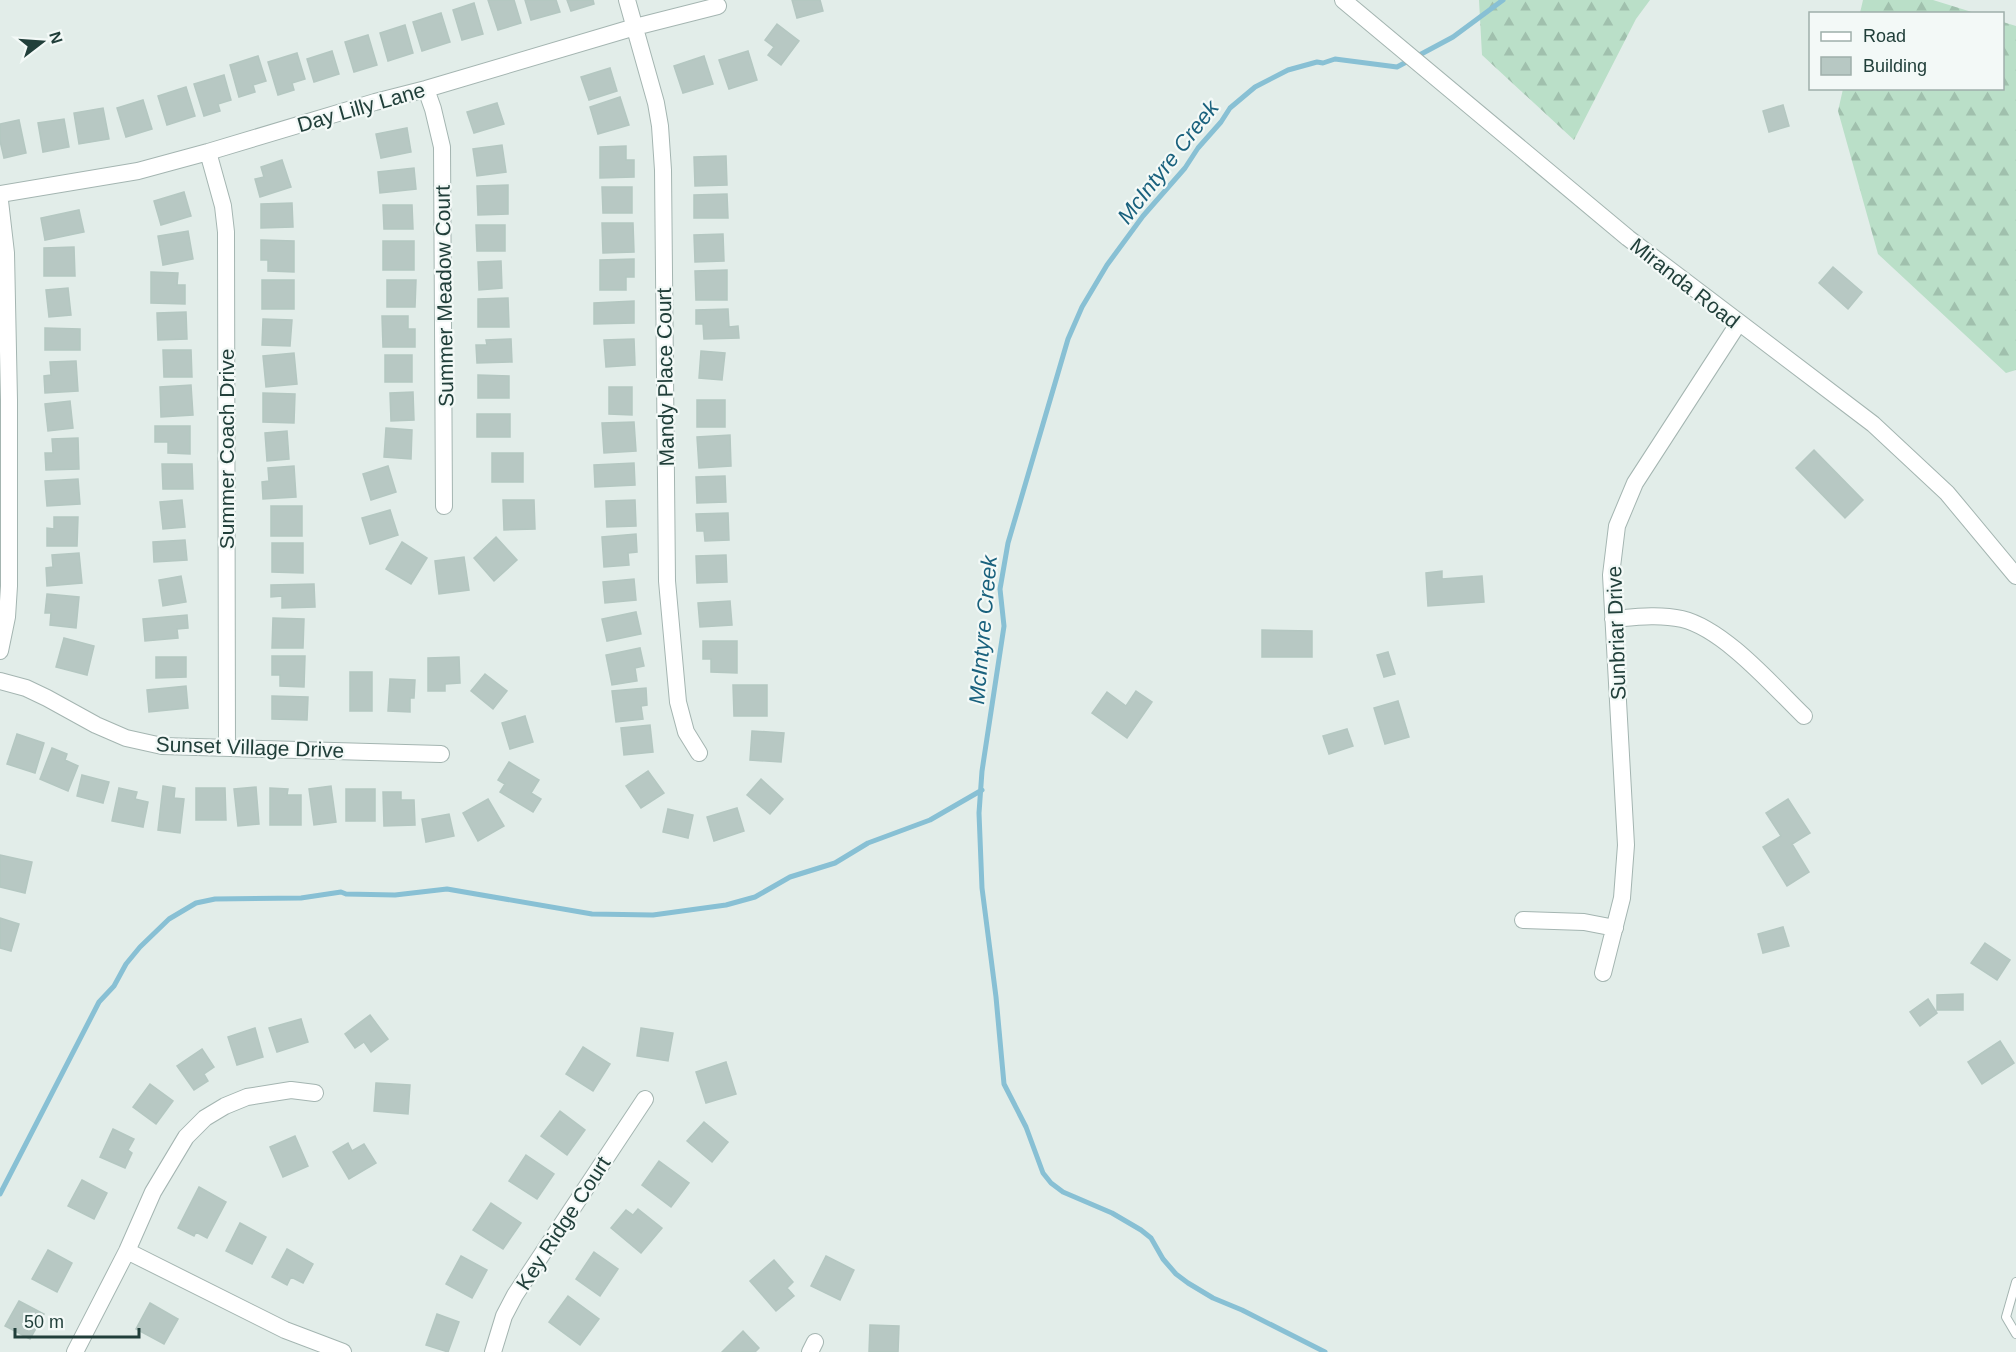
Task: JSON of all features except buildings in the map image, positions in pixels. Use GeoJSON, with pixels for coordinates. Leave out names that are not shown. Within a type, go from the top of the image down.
{"type":"FeatureCollection","features":[{"type":"Feature","properties":{"kind":"street","name":"Mandy Place Court"},"geometry":{"type":"LineString","coordinates":[[627,0],[656,103],[660,126],[663,170],[667,581],[678,702],[686,732],[699,753]]}},
{"type":"Feature","properties":{"kind":"street","name":"Miranda Road"},"geometry":{"type":"LineString","coordinates":[[1343,0],[1628,238],[1738,324],[1873,424],[1923,469],[1967,515],[2016,576]]}},
{"type":"Feature","properties":{"kind":"street","name":"Day Lilly Lane"},"geometry":{"type":"LineString","coordinates":[[0,194],[105,177],[208,152],[635,27],[718,6]]}},
{"type":"Feature","properties":{"kind":"street","name":"Summer Meadow Court"},"geometry":{"type":"LineString","coordinates":[[426,89],[442,147],[444,506]]}},
{"type":"Feature","properties":{"kind":"street","name":"Summer Coach Drive"},"geometry":{"type":"LineString","coordinates":[[208,152],[223,206],[226,232],[227,748]]}},
{"type":"Feature","properties":{"kind":"street"},"geometry":{"type":"LineString","coordinates":[[0,201],[6,253],[9,446],[9,586],[7,617],[0,651]]}},
{"type":"Feature","properties":{"kind":"street","name":"Sunbriar Drive"},"geometry":{"type":"LineString","coordinates":[[1603,973],[1622,898],[1626,845],[1611,575],[1617,526],[1635,483],[1738,324]]}},
{"type":"Feature","properties":{"kind":"street"},"geometry":{"type":"LineString","coordinates":[[1613,619],[1655,616],[1683,620],[1714,632],[1804,716]]}},
{"type":"Feature","properties":{"kind":"street","name":"Sunset Village Drive"},"geometry":{"type":"LineString","coordinates":[[0,681],[26,688],[126,738],[162,746],[441,754]]}},
{"type":"Feature","properties":{"kind":"street"},"geometry":{"type":"LineString","coordinates":[[1523,920],[1584,922],[1615,928]]}},
{"type":"Feature","properties":{"kind":"street"},"geometry":{"type":"LineString","coordinates":[[75,1352],[127,1251],[153,1192],[186,1137],[205,1118],[225,1106],[258,1095],[291,1090],[315,1093]]}},
{"type":"Feature","properties":{"kind":"street","name":"Key Ridge Court"},"geometry":{"type":"LineString","coordinates":[[493,1352],[504,1316],[515,1295],[645,1099]]}},
{"type":"Feature","properties":{"kind":"street"},"geometry":{"type":"LineString","coordinates":[[127,1251],[285,1330],[343,1352]]}},
{"type":"Feature","properties":{"kind":"lane"},"geometry":{"type":"LineString","coordinates":[[2016,1282],[2006,1317],[2016,1334]]}},
{"type":"Feature","properties":{"kind":"green space"},"geometry":{"type":"Polygon","coordinates":[[[1479,0],[1650,0],[1636,19],[1574,140],[1482,55],[1479,0]]]}},
{"type":"Feature","properties":{"kind":"green space"},"geometry":{"type":"Polygon","coordinates":[[[1863,0],[1933,0],[1972,12],[1860,12],[1863,0]]]}},
{"type":"Feature","properties":{"kind":"green space"},"geometry":{"type":"Polygon","coordinates":[[[2004,22],[2016,26],[2016,370],[2006,373],[1878,254],[1838,111],[1843,90],[2004,90],[2004,22]]]}},
{"type":"Feature","properties":{"kind":"waterway","name":"McIntyre Creek"},"geometry":{"type":"LineString","coordinates":[[1325,1352],[1213,1298],[1188,1283],[1176,1274],[1163,1259],[1151,1238],[1141,1230],[1112,1213],[1063,1192],[1051,1183],[1043,1173],[1026,1127],[1004,1084],[982,888],[979,813],[982,771],[1004,626],[1000,589],[1008,543],[1068,339],[1082,307],[1107,265],[1143,216],[1185,168],[1230,108],[1255,87],[1288,70],[1317,62],[1323,63],[1335,59],[1397,67],[1453,37],[1503,0]]}},
{"type":"Feature","properties":{"kind":"waterway"},"geometry":{"type":"LineString","coordinates":[[0,1194],[99,1002],[114,986],[126,964],[140,947],[169,919],[196,903],[215,899],[301,898],[341,892],[395,895],[447,889],[592,914],[653,915],[726,905],[755,897],[790,877],[835,863],[868,843],[930,820],[982,790]]}}]}
